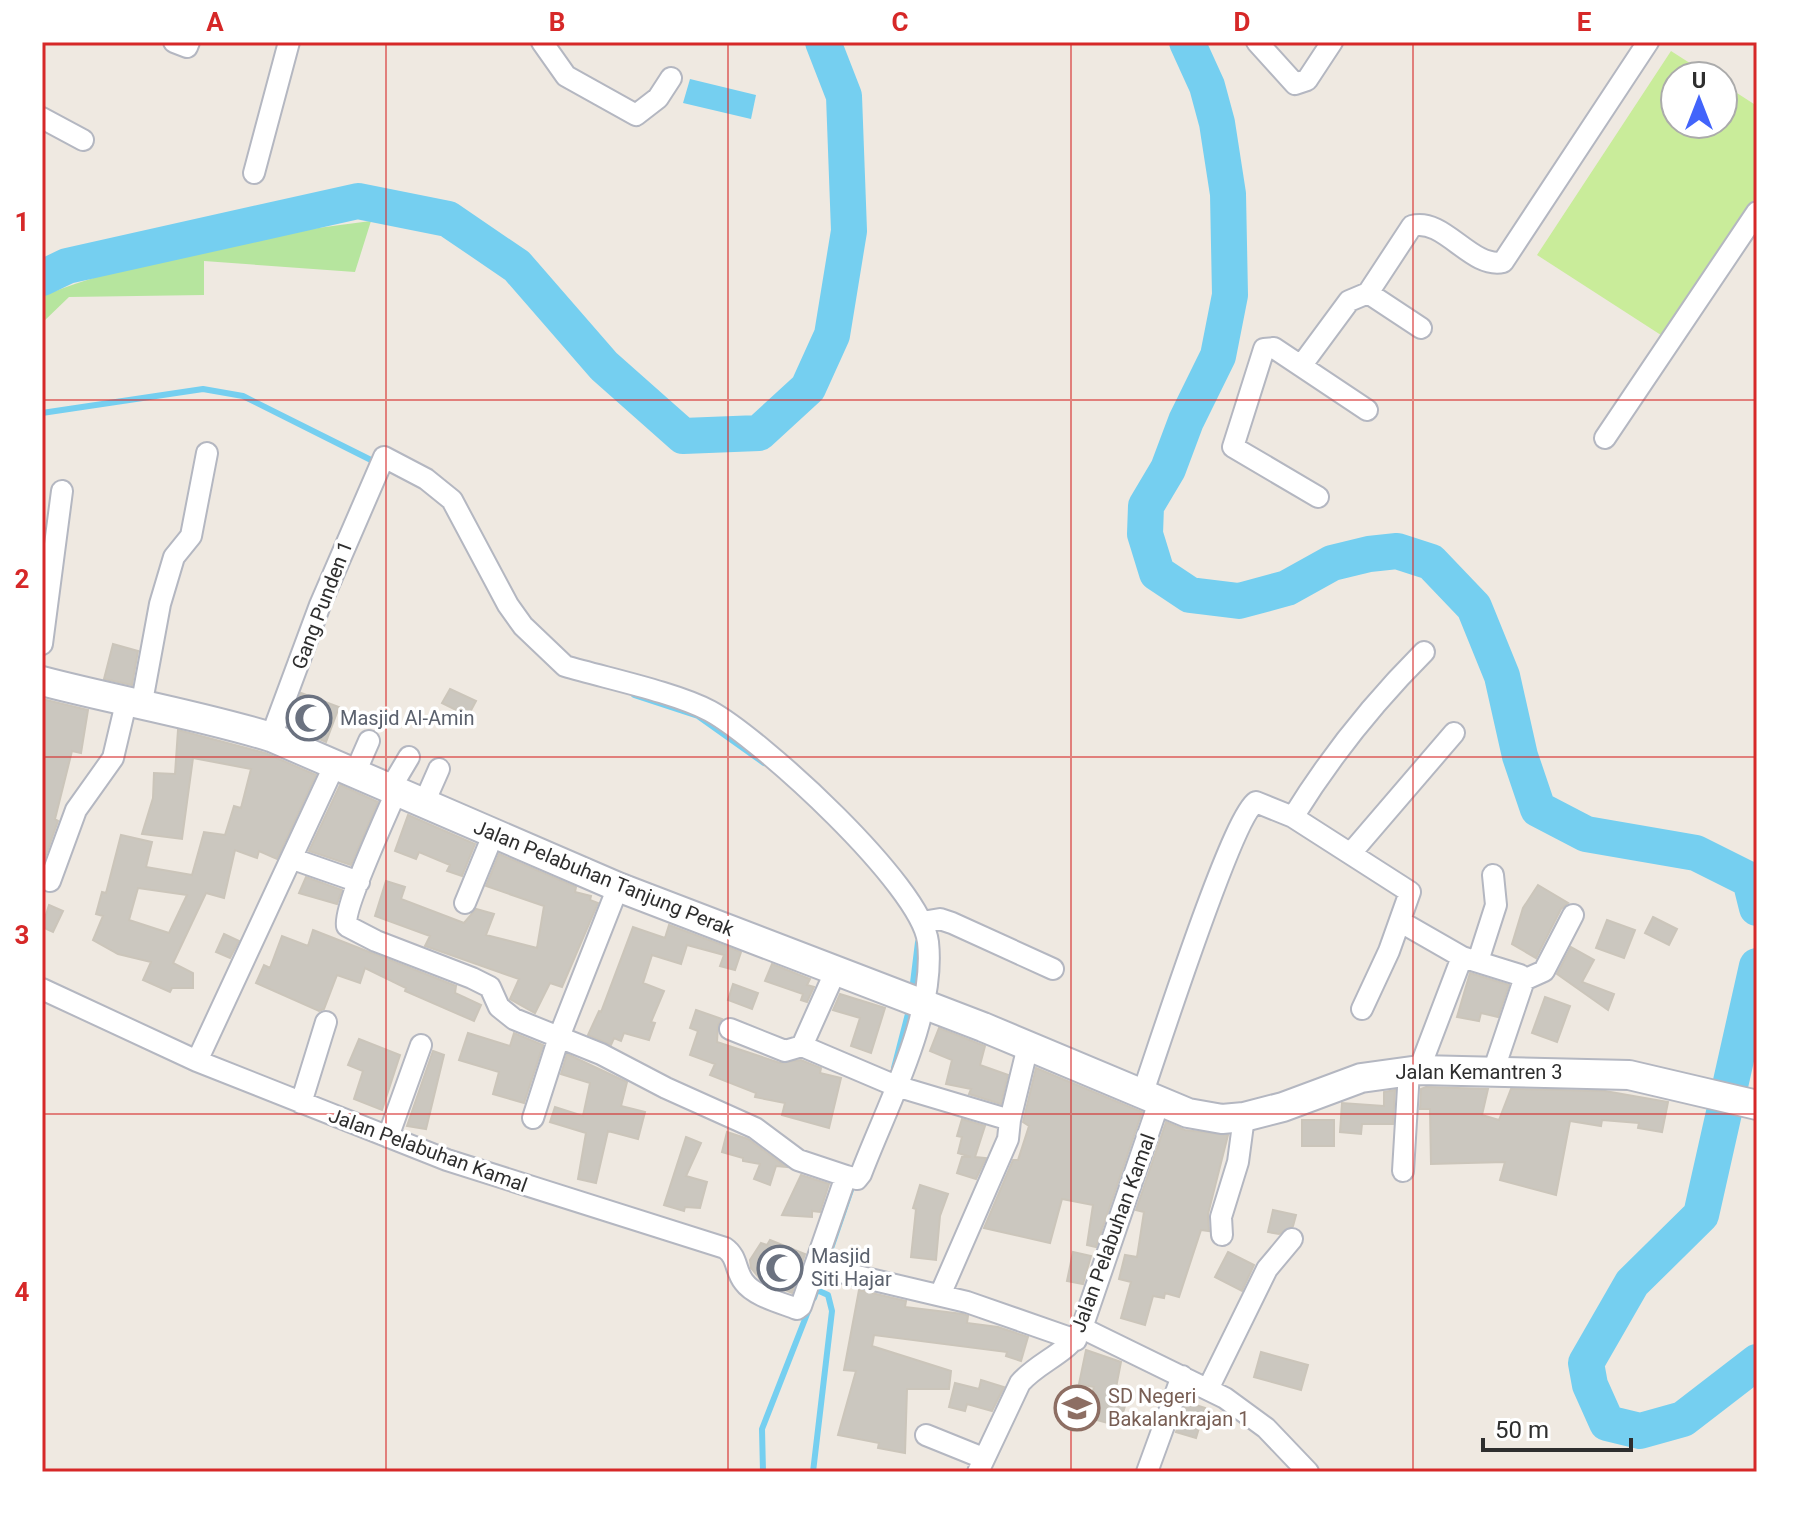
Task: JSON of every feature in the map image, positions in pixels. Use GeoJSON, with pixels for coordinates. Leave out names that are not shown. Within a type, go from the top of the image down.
{"type":"FeatureCollection","features":[{"type":"Feature","properties":{"kind":"street"},"geometry":{"type":"LineString","coordinates":[[174,42],[187,47],[189,42]]}},
{"type":"Feature","properties":{"kind":"street"},"geometry":{"type":"LineString","coordinates":[[254,173],[289,42]]}},
{"type":"Feature","properties":{"kind":"street"},"geometry":{"type":"LineString","coordinates":[[542,42],[566,76],[636,115],[658,98],[671,78]]}},
{"type":"Feature","properties":{"kind":"street"},"geometry":{"type":"LineString","coordinates":[[1257,42],[1295,84],[1307,80],[1332,42]]}},
{"type":"Feature","properties":{"kind":"street"},"geometry":{"type":"LineString","coordinates":[[1301,366],[1349,301],[1368,293],[1407,230],[1419,224],[1489,262],[1503,262],[1648,42]]}},
{"type":"Feature","properties":{"kind":"street"},"geometry":{"type":"LineString","coordinates":[[42,118],[83,140]]}},
{"type":"Feature","properties":{"kind":"street"},"geometry":{"type":"LineString","coordinates":[[1605,438],[1757,212]]}},
{"type":"Feature","properties":{"kind":"street"},"geometry":{"type":"LineString","coordinates":[[1368,293],[1421,328]]}},
{"type":"Feature","properties":{"kind":"street"},"geometry":{"type":"LineString","coordinates":[[1318,497],[1233,447],[1264,349],[1274,348],[1367,410]]}},
{"type":"Feature","properties":{"kind":"street"},"geometry":{"type":"LineString","coordinates":[[50,881],[76,810],[113,758],[134,705],[174,557],[191,536],[207,453]]}},
{"type":"Feature","properties":{"kind":"street","name":"Gang Punden 1"},"geometry":{"type":"LineString","coordinates":[[271,737],[320,605],[380,465],[426,479],[452,500],[508,605],[554,659],[565,666],[712,712],[828,809],[883,869],[922,922]]}},
{"type":"Feature","properties":{"kind":"street"},"geometry":{"type":"LineString","coordinates":[[42,644],[62,491]]}},
{"type":"Feature","properties":{"kind":"street"},"geometry":{"type":"LineString","coordinates":[[1362,1009],[1401,922],[1410,896],[1408,889],[1293,817],[1323,768],[1394,682],[1424,652]]}},
{"type":"Feature","properties":{"kind":"street","name":"Jalan Pelabuhan Tanjung Perak"},"geometry":{"type":"LineString","coordinates":[[42,681],[134,705],[216,720],[271,737],[618,887],[1028,1046],[1150,1099]]}},
{"type":"Feature","properties":{"kind":"street"},"geometry":{"type":"LineString","coordinates":[[1351,853],[1454,733]]}},
{"type":"Feature","properties":{"kind":"street"},"geometry":{"type":"LineString","coordinates":[[197,1061],[293,859],[345,769],[369,741]]}},
{"type":"Feature","properties":{"kind":"street"},"geometry":{"type":"LineString","coordinates":[[409,757],[345,918],[351,929],[472,978],[490,987],[504,1013],[746,1124],[798,1160],[850,1177]]}},
{"type":"Feature","properties":{"kind":"street"},"geometry":{"type":"LineString","coordinates":[[424,803],[439,769]]}},
{"type":"Feature","properties":{"kind":"street","name":"Jalan Pelabuhan Kamal"},"geometry":{"type":"LineString","coordinates":[[980,1465],[1020,1383],[1079,1334],[1150,1099],[1242,818],[1252,804],[1262,802],[1293,817]]}},
{"type":"Feature","properties":{"kind":"street"},"geometry":{"type":"LineString","coordinates":[[465,903],[493,835]]}},
{"type":"Feature","properties":{"kind":"street"},"geometry":{"type":"LineString","coordinates":[[293,859],[359,882]]}},
{"type":"Feature","properties":{"kind":"street"},"geometry":{"type":"LineString","coordinates":[[1403,1171],[1414,1071],[1496,905],[1493,875]]}},
{"type":"Feature","properties":{"kind":"street"},"geometry":{"type":"LineString","coordinates":[[533,1118],[559,1037],[618,887]]}},
{"type":"Feature","properties":{"kind":"street"},"geometry":{"type":"LineString","coordinates":[[1493,1072],[1524,980],[1544,971],[1573,915]]}},
{"type":"Feature","properties":{"kind":"street"},"geometry":{"type":"LineString","coordinates":[[1053,969],[952,923],[940,919],[922,922],[928,942],[892,1085],[850,1177],[822,1268],[940,1295],[1079,1334],[1182,1376],[1208,1389],[1266,1428],[1308,1472]]}},
{"type":"Feature","properties":{"kind":"street"},"geometry":{"type":"LineString","coordinates":[[1401,922],[1470,959],[1520,975],[1524,980]]}},
{"type":"Feature","properties":{"kind":"street"},"geometry":{"type":"LineString","coordinates":[[802,1046],[836,970]]}},
{"type":"Feature","properties":{"kind":"street","name":"Jalan Pelabuhan Kamal"},"geometry":{"type":"LineString","coordinates":[[42,989],[197,1061],[388,1137],[562,1199],[725,1248],[733,1254],[741,1278],[750,1288],[797,1309],[822,1268]]}},
{"type":"Feature","properties":{"kind":"street"},"geometry":{"type":"LineString","coordinates":[[301,1103],[326,1022]]}},
{"type":"Feature","properties":{"kind":"street"},"geometry":{"type":"LineString","coordinates":[[730,1029],[785,1051],[802,1046],[892,1085],[1010,1120]]}},
{"type":"Feature","properties":{"kind":"street"},"geometry":{"type":"LineString","coordinates":[[388,1137],[421,1045]]}},
{"type":"Feature","properties":{"kind":"street"},"geometry":{"type":"LineString","coordinates":[[940,1295],[1008,1139],[1028,1046]]}},
{"type":"Feature","properties":{"kind":"street","name":"Jalan Kemantren 3"},"geometry":{"type":"LineString","coordinates":[[1150,1099],[1204,1117],[1244,1117],[1283,1107],[1361,1078],[1414,1071],[1597,1073],[1655,1080],[1757,1105]]}},
{"type":"Feature","properties":{"kind":"street"},"geometry":{"type":"LineString","coordinates":[[1222,1235],[1221,1217],[1238,1162],[1244,1117]]}},
{"type":"Feature","properties":{"kind":"street"},"geometry":{"type":"LineString","coordinates":[[1208,1389],[1261,1280],[1292,1239]]}},
{"type":"Feature","properties":{"kind":"street"},"geometry":{"type":"LineString","coordinates":[[1147,1472],[1182,1376]]}},
{"type":"Feature","properties":{"kind":"street"},"geometry":{"type":"LineString","coordinates":[[926,1435],[980,1465]]}},
{"type":"Feature","properties":{"kind":"green space"},"geometry":{"type":"Polygon","coordinates":[[[1671,51],[1685,60],[1665,60],[1671,51]]]}},
{"type":"Feature","properties":{"kind":"green space"},"geometry":{"type":"Polygon","coordinates":[[[1659,69],[1659,140],[1739,140],[1739,94],[1757,106],[1757,195],[1664,337],[1537,255],[1659,69]]]}},
{"type":"Feature","properties":{"kind":"green space"},"geometry":{"type":"Polygon","coordinates":[[[371,221],[355,272],[204,261],[204,295],[69,297],[42,323],[42,296],[122,269],[204,248],[371,221]]]}},
{"type":"Feature","properties":{"kind":"water"},"geometry":{"type":"Polygon","coordinates":[[[690,79],[756,95],[751,119],[683,103],[690,79]]]}},
{"type":"Feature","properties":{"kind":"building"},"geometry":{"type":"Polygon","coordinates":[[[113,644],[138,651],[132,685],[104,679],[113,644]]]}},
{"type":"Feature","properties":{"kind":"building"},"geometry":{"type":"Polygon","coordinates":[[[450,689],[476,701],[468,716],[442,703],[450,689]]]}},
{"type":"Feature","properties":{"kind":"building","name":"Masjid Al-Amin"},"geometry":{"type":"Polygon","coordinates":[[[301,693],[339,707],[326,742],[289,726],[301,693]]]}},
{"type":"Feature","properties":{"kind":"building"},"geometry":{"type":"Polygon","coordinates":[[[42,699],[88,710],[81,753],[72,751],[55,819],[58,821],[43,863],[42,699]]]}},
{"type":"Feature","properties":{"kind":"building"},"geometry":{"type":"Polygon","coordinates":[[[178,730],[265,753],[316,775],[277,859],[259,851],[257,858],[235,850],[224,898],[206,893],[173,963],[193,973],[193,988],[172,988],[170,992],[143,980],[151,962],[118,954],[93,940],[103,916],[96,914],[102,892],[106,893],[121,835],[152,842],[146,867],[192,875],[204,832],[225,835],[234,806],[241,808],[251,769],[193,758],[182,839],[142,834],[153,798],[154,773],[175,774],[178,730]],[[138,888],[129,920],[169,933],[187,895],[138,888]]]}},
{"type":"Feature","properties":{"kind":"building"},"geometry":{"type":"Polygon","coordinates":[[[340,785],[378,802],[351,865],[309,851],[340,785]]]}},
{"type":"Feature","properties":{"kind":"building"},"geometry":{"type":"Polygon","coordinates":[[[408,815],[475,844],[462,876],[447,871],[450,865],[419,852],[416,859],[395,851],[408,815]]]}},
{"type":"Feature","properties":{"kind":"building"},"geometry":{"type":"Polygon","coordinates":[[[499,854],[576,887],[575,892],[591,896],[590,900],[598,903],[562,987],[550,983],[535,1013],[510,999],[519,979],[425,946],[430,936],[375,916],[386,881],[405,887],[401,899],[464,923],[476,909],[494,914],[486,935],[537,948],[544,906],[486,886],[499,854]]]}},
{"type":"Feature","properties":{"kind":"building"},"geometry":{"type":"Polygon","coordinates":[[[306,877],[342,890],[337,904],[299,893],[306,877]]]}},
{"type":"Feature","properties":{"kind":"building"},"geometry":{"type":"Polygon","coordinates":[[[1538,885],[1568,903],[1561,909],[1536,958],[1512,944],[1523,908],[1538,885]]]}},
{"type":"Feature","properties":{"kind":"building"},"geometry":{"type":"Polygon","coordinates":[[[49,905],[63,911],[53,932],[42,927],[49,905]]]}},
{"type":"Feature","properties":{"kind":"building"},"geometry":{"type":"Polygon","coordinates":[[[1653,917],[1677,929],[1669,945],[1645,933],[1653,917]]]}},
{"type":"Feature","properties":{"kind":"building"},"geometry":{"type":"Polygon","coordinates":[[[1607,920],[1635,930],[1624,958],[1596,948],[1607,920]]]}},
{"type":"Feature","properties":{"kind":"building"},"geometry":{"type":"Polygon","coordinates":[[[669,925],[741,952],[735,970],[720,966],[724,955],[687,945],[681,964],[652,955],[643,983],[664,991],[651,1022],[655,1023],[649,1040],[624,1033],[621,1041],[614,1038],[611,1045],[588,1035],[601,1012],[633,927],[665,938],[669,925]]]}},
{"type":"Feature","properties":{"kind":"building"},"geometry":{"type":"Polygon","coordinates":[[[313,930],[456,986],[455,993],[481,1005],[474,1021],[405,991],[406,988],[365,968],[360,983],[337,975],[324,1009],[319,1011],[256,983],[264,965],[270,968],[282,936],[308,946],[313,930]]]}},
{"type":"Feature","properties":{"kind":"building"},"geometry":{"type":"Polygon","coordinates":[[[224,934],[239,941],[230,958],[216,952],[224,934]]]}},
{"type":"Feature","properties":{"kind":"building"},"geometry":{"type":"Polygon","coordinates":[[[1571,947],[1594,960],[1582,982],[1614,994],[1608,1010],[1557,974],[1571,947]]]}},
{"type":"Feature","properties":{"kind":"building"},"geometry":{"type":"Polygon","coordinates":[[[772,964],[810,979],[807,985],[814,987],[807,1002],[801,1000],[803,994],[765,981],[772,964]]]}},
{"type":"Feature","properties":{"kind":"building"},"geometry":{"type":"Polygon","coordinates":[[[1470,973],[1509,985],[1498,1017],[1481,1013],[1479,1021],[1457,1017],[1470,973]]]}},
{"type":"Feature","properties":{"kind":"building"},"geometry":{"type":"Polygon","coordinates":[[[733,984],[758,993],[752,1009],[728,1000],[733,984]]]}},
{"type":"Feature","properties":{"kind":"building"},"geometry":{"type":"Polygon","coordinates":[[[840,994],[885,1008],[871,1053],[851,1046],[860,1018],[833,1010],[840,994]]]}},
{"type":"Feature","properties":{"kind":"building"},"geometry":{"type":"Polygon","coordinates":[[[1545,997],[1570,1006],[1557,1042],[1532,1033],[1545,997]]]}},
{"type":"Feature","properties":{"kind":"building"},"geometry":{"type":"Polygon","coordinates":[[[696,1010],[722,1019],[718,1025],[717,1042],[780,1063],[801,1060],[821,1068],[820,1073],[841,1078],[829,1128],[782,1115],[785,1103],[755,1097],[756,1093],[710,1075],[715,1064],[690,1055],[698,1031],[690,1028],[696,1010]]]}},
{"type":"Feature","properties":{"kind":"building"},"geometry":{"type":"Polygon","coordinates":[[[939,1028],[985,1046],[980,1065],[1008,1075],[1001,1104],[969,1094],[971,1089],[946,1084],[952,1060],[930,1051],[939,1028]]]}},
{"type":"Feature","properties":{"kind":"building"},"geometry":{"type":"Polygon","coordinates":[[[468,1033],[510,1046],[514,1033],[543,1045],[524,1103],[493,1094],[499,1072],[459,1060],[468,1033]]]}},
{"type":"Feature","properties":{"kind":"building"},"geometry":{"type":"Polygon","coordinates":[[[359,1039],[400,1055],[382,1110],[354,1099],[363,1071],[348,1065],[359,1039]]]}},
{"type":"Feature","properties":{"kind":"building"},"geometry":{"type":"Polygon","coordinates":[[[433,1051],[444,1055],[426,1129],[407,1126],[433,1051]]]}},
{"type":"Feature","properties":{"kind":"building"},"geometry":{"type":"Polygon","coordinates":[[[567,1054],[627,1082],[621,1106],[645,1112],[638,1139],[608,1131],[596,1183],[578,1179],[586,1133],[550,1122],[555,1107],[583,1116],[590,1083],[561,1074],[567,1054]]]}},
{"type":"Feature","properties":{"kind":"building"},"geometry":{"type":"Polygon","coordinates":[[[1036,1068],[1142,1112],[1096,1247],[1087,1245],[1093,1205],[1062,1199],[1050,1243],[984,1228],[1013,1160],[1018,1160],[1029,1126],[1023,1122],[1036,1068]]]}},
{"type":"Feature","properties":{"kind":"building"},"geometry":{"type":"Polygon","coordinates":[[[1421,1089],[1488,1089],[1482,1115],[1499,1120],[1511,1089],[1605,1091],[1668,1102],[1662,1132],[1638,1128],[1639,1123],[1602,1120],[1601,1126],[1570,1121],[1556,1195],[1500,1180],[1505,1162],[1431,1164],[1430,1109],[1420,1109],[1421,1089]]]}},
{"type":"Feature","properties":{"kind":"building"},"geometry":{"type":"Polygon","coordinates":[[[1395,1090],[1393,1124],[1362,1124],[1361,1134],[1340,1132],[1342,1103],[1384,1106],[1384,1092],[1395,1090]]]}},
{"type":"Feature","properties":{"kind":"building"},"geometry":{"type":"Polygon","coordinates":[[[962,1119],[985,1126],[975,1157],[986,1158],[976,1179],[957,1173],[962,1157],[971,1157],[958,1153],[962,1137],[957,1136],[962,1119]]]}},
{"type":"Feature","properties":{"kind":"building"},"geometry":{"type":"Polygon","coordinates":[[[1302,1120],[1334,1120],[1334,1146],[1302,1146],[1302,1120]]]}},
{"type":"Feature","properties":{"kind":"building"},"geometry":{"type":"Polygon","coordinates":[[[1166,1122],[1185,1130],[1228,1135],[1208,1214],[1209,1231],[1201,1230],[1179,1297],[1165,1293],[1164,1298],[1153,1296],[1145,1325],[1121,1318],[1131,1282],[1119,1279],[1125,1255],[1137,1257],[1144,1212],[1136,1210],[1166,1122]]]}},
{"type":"Feature","properties":{"kind":"building"},"geometry":{"type":"Polygon","coordinates":[[[727,1132],[748,1139],[786,1167],[776,1166],[770,1185],[754,1179],[760,1164],[722,1152],[727,1132]]]}},
{"type":"Feature","properties":{"kind":"building"},"geometry":{"type":"Polygon","coordinates":[[[686,1137],[701,1143],[686,1176],[707,1182],[700,1208],[685,1207],[684,1211],[664,1205],[686,1137]]]}},
{"type":"Feature","properties":{"kind":"building"},"geometry":{"type":"Polygon","coordinates":[[[801,1175],[829,1184],[820,1212],[812,1211],[812,1217],[782,1215],[801,1175]]]}},
{"type":"Feature","properties":{"kind":"building"},"geometry":{"type":"Polygon","coordinates":[[[920,1185],[948,1194],[940,1216],[936,1260],[911,1257],[916,1209],[913,1208],[920,1185]]]}},
{"type":"Feature","properties":{"kind":"building"},"geometry":{"type":"Polygon","coordinates":[[[1273,1210],[1296,1215],[1293,1226],[1279,1234],[1268,1232],[1273,1210]]]}},
{"type":"Feature","properties":{"kind":"building","name":"Masjid Siti Hajar"},"geometry":{"type":"Polygon","coordinates":[[[770,1240],[805,1254],[792,1293],[761,1280],[751,1268],[750,1260],[761,1243],[767,1245],[770,1240]]]}},
{"type":"Feature","properties":{"kind":"building"},"geometry":{"type":"Polygon","coordinates":[[[1073,1252],[1091,1256],[1083,1284],[1067,1281],[1073,1252]]]}},
{"type":"Feature","properties":{"kind":"building"},"geometry":{"type":"Polygon","coordinates":[[[1228,1252],[1254,1265],[1242,1291],[1215,1277],[1228,1252]]]}},
{"type":"Feature","properties":{"kind":"building"},"geometry":{"type":"Polygon","coordinates":[[[859,1290],[906,1301],[905,1307],[963,1314],[968,1316],[967,1323],[998,1327],[1028,1337],[1021,1361],[1006,1356],[1007,1352],[874,1335],[872,1346],[951,1371],[949,1389],[907,1389],[905,1453],[878,1448],[879,1443],[838,1435],[856,1371],[844,1370],[859,1290]]]}},
{"type":"Feature","properties":{"kind":"building"},"geometry":{"type":"Polygon","coordinates":[[[1086,1350],[1121,1362],[1113,1403],[1125,1406],[1119,1426],[1086,1417],[1094,1387],[1079,1384],[1086,1350]]]}},
{"type":"Feature","properties":{"kind":"building"},"geometry":{"type":"Polygon","coordinates":[[[1261,1352],[1308,1365],[1301,1390],[1254,1377],[1261,1352]]]}},
{"type":"Feature","properties":{"kind":"building"},"geometry":{"type":"Polygon","coordinates":[[[981,1380],[1004,1387],[992,1411],[967,1404],[965,1411],[949,1407],[955,1383],[979,1389],[981,1380]]]}},
{"type":"Feature","properties":{"kind":"building"},"geometry":{"type":"Polygon","coordinates":[[[1186,1402],[1205,1408],[1196,1438],[1176,1432],[1186,1402]]]}},
{"type":"Feature","properties":{"kind":"waterway"},"geometry":{"type":"LineString","coordinates":[[42,278],[67,266],[358,201],[448,219],[517,266],[604,366],[683,436],[759,433],[808,388],[832,335],[849,231],[844,96],[823,42]]}},
{"type":"Feature","properties":{"kind":"waterway"},"geometry":{"type":"LineString","coordinates":[[1187,42],[1207,86],[1217,123],[1228,194],[1230,295],[1218,356],[1186,421],[1168,469],[1146,506],[1145,534],[1157,573],[1190,595],[1239,601],[1287,588],[1332,563],[1369,554],[1397,551],[1431,562],[1474,607],[1502,676],[1520,756],[1538,809],[1586,834],[1696,853],[1750,880],[1757,908]]}},
{"type":"Feature","properties":{"kind":"waterway"},"geometry":{"type":"LineString","coordinates":[[42,413],[203,389],[243,396],[377,463]]}},
{"type":"Feature","properties":{"kind":"waterway"},"geometry":{"type":"LineString","coordinates":[[634,695],[698,716],[764,763]]}},
{"type":"Feature","properties":{"kind":"waterway"},"geometry":{"type":"LineString","coordinates":[[912,991],[918,942]]}},
{"type":"Feature","properties":{"kind":"waterway"},"geometry":{"type":"LineString","coordinates":[[1757,966],[1701,1215],[1632,1283],[1586,1363],[1590,1385],[1607,1423],[1640,1431],[1683,1419],[1757,1362]]}},
{"type":"Feature","properties":{"kind":"waterway"},"geometry":{"type":"LineString","coordinates":[[894,1068],[910,1006]]}},
{"type":"Feature","properties":{"kind":"waterway"},"geometry":{"type":"LineString","coordinates":[[814,1298],[853,1184]]}},
{"type":"Feature","properties":{"kind":"waterway"},"geometry":{"type":"LineString","coordinates":[[813,1472],[832,1311],[828,1295],[817,1290]]}},
{"type":"Feature","properties":{"kind":"waterway"},"geometry":{"type":"LineString","coordinates":[[763,1472],[762,1429],[809,1309]]}},
{"type":"Feature","properties":{"kind":"place","name":"Masjid Al-Amin"},"geometry":{"type":"Point","coordinates":[309,718]}},
{"type":"Feature","properties":{"kind":"place","name":"Masjid Siti Hajar"},"geometry":{"type":"Point","coordinates":[780,1268]}},
{"type":"Feature","properties":{"kind":"place","name":"SD Negeri Bakalankrajan 1"},"geometry":{"type":"Point","coordinates":[1077,1408]}}]}
